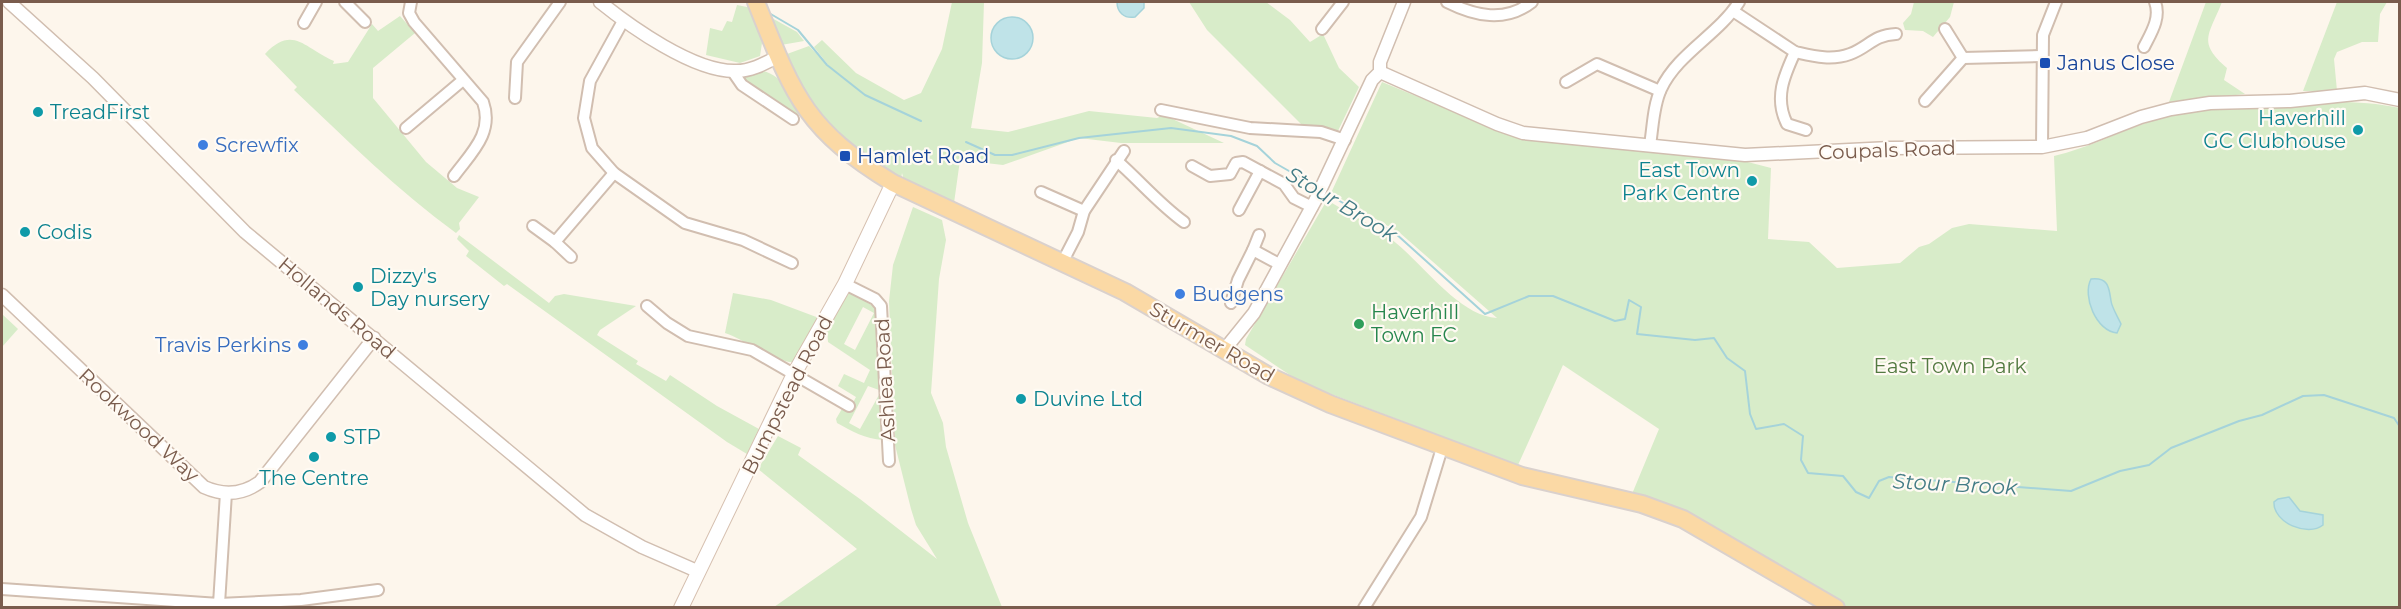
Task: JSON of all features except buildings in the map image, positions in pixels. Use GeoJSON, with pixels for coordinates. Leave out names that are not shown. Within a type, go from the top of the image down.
{"type":"FeatureCollection","features":[{"type":"Feature","properties":{"kind":"main road","name":"Sturmer Road"},"geometry":{"type":"LineString","coordinates":[[758,8],[777,57],[797,97],[816,123],[857,161],[893,183],[1125,292],[1269,376],[1330,404],[1442,448],[1522,476],[1642,504],[1683,519],[1836,608]]}},
{"type":"Feature","properties":{"kind":"main road","name":"Bumpstead Road"},"geometry":{"type":"LineString","coordinates":[[681,608],[794,374],[845,284],[893,183]]}},
{"type":"Feature","properties":{"kind":"street","name":"Hollands Road"},"geometry":{"type":"LineString","coordinates":[[9,2],[100,85],[245,232],[585,515],[642,547],[697,571]]}},
{"type":"Feature","properties":{"kind":"street"},"geometry":{"type":"LineString","coordinates":[[304,23],[316,2]]}},
{"type":"Feature","properties":{"kind":"street"},"geometry":{"type":"LineString","coordinates":[[345,2],[365,22]]}},
{"type":"Feature","properties":{"kind":"street"},"geometry":{"type":"LineString","coordinates":[[411,2],[409,13],[414,22],[483,102],[487,114],[486,130],[454,176]]}},
{"type":"Feature","properties":{"kind":"street"},"geometry":{"type":"LineString","coordinates":[[515,98],[517,62],[560,2]]}},
{"type":"Feature","properties":{"kind":"street"},"geometry":{"type":"LineString","coordinates":[[600,2],[623,21],[707,66],[733,72],[761,66],[777,57]]}},
{"type":"Feature","properties":{"kind":"street"},"geometry":{"type":"LineString","coordinates":[[1323,29],[1342,2]]}},
{"type":"Feature","properties":{"kind":"street"},"geometry":{"type":"LineString","coordinates":[[1225,349],[1254,313],[1313,204],[1372,80],[1380,72],[1380,62],[1404,2]]}},
{"type":"Feature","properties":{"kind":"street"},"geometry":{"type":"LineString","coordinates":[[1447,2],[1471,14],[1497,17],[1526,7],[1532,2]]}},
{"type":"Feature","properties":{"kind":"street"},"geometry":{"type":"LineString","coordinates":[[2042,147],[2041,56],[2043,35],[2049,13],[2056,2]]}},
{"type":"Feature","properties":{"kind":"street"},"geometry":{"type":"LineString","coordinates":[[2144,47],[2156,22],[2158,9],[2156,2]]}},
{"type":"Feature","properties":{"kind":"street"},"geometry":{"type":"LineString","coordinates":[[1650,145],[1660,91],[1684,57],[1716,30],[1736,6],[1795,52],[1828,59],[1851,54],[1880,34],[1896,34]]}},
{"type":"Feature","properties":{"kind":"street"},"geometry":{"type":"LineString","coordinates":[[623,21],[590,81],[584,118],[592,148],[614,173],[685,223],[743,240],[792,263]]}},
{"type":"Feature","properties":{"kind":"street"},"geometry":{"type":"LineString","coordinates":[[1945,28],[1963,58]]}},
{"type":"Feature","properties":{"kind":"street"},"geometry":{"type":"LineString","coordinates":[[1795,52],[1782,80],[1780,102],[1787,124],[1806,130]]}},
{"type":"Feature","properties":{"kind":"street"},"geometry":{"type":"LineString","coordinates":[[1925,101],[1963,58],[2041,56]]}},
{"type":"Feature","properties":{"kind":"street"},"geometry":{"type":"LineString","coordinates":[[1566,82],[1597,64],[1660,91]]}},
{"type":"Feature","properties":{"kind":"street"},"geometry":{"type":"LineString","coordinates":[[733,72],[742,85],[793,119]]}},
{"type":"Feature","properties":{"kind":"street","name":"Coupals Road"},"geometry":{"type":"LineString","coordinates":[[1380,72],[1497,124],[1523,133],[1745,155],[1890,148],[2042,147],[2087,138],[2151,114],[2210,103],[2290,101],[2365,93],[2400,100]]}},
{"type":"Feature","properties":{"kind":"street"},"geometry":{"type":"LineString","coordinates":[[406,128],[463,80]]}},
{"type":"Feature","properties":{"kind":"street"},"geometry":{"type":"LineString","coordinates":[[1161,110],[1250,128],[1321,132],[1345,140]]}},
{"type":"Feature","properties":{"kind":"street"},"geometry":{"type":"LineString","coordinates":[[1062,263],[1078,232],[1084,211],[1124,151]]}},
{"type":"Feature","properties":{"kind":"street"},"geometry":{"type":"LineString","coordinates":[[1116,160],[1152,196],[1184,222]]}},
{"type":"Feature","properties":{"kind":"street"},"geometry":{"type":"LineString","coordinates":[[1192,166],[1210,176],[1230,174],[1236,163],[1243,162],[1284,184],[1294,198],[1313,204]]}},
{"type":"Feature","properties":{"kind":"street"},"geometry":{"type":"LineString","coordinates":[[1239,210],[1260,171]]}},
{"type":"Feature","properties":{"kind":"street"},"geometry":{"type":"LineString","coordinates":[[555,243],[614,173]]}},
{"type":"Feature","properties":{"kind":"street"},"geometry":{"type":"LineString","coordinates":[[1041,192],[1084,211]]}},
{"type":"Feature","properties":{"kind":"street"},"geometry":{"type":"LineString","coordinates":[[533,226],[571,257]]}},
{"type":"Feature","properties":{"kind":"street"},"geometry":{"type":"LineString","coordinates":[[1231,303],[1238,280],[1259,235]]}},
{"type":"Feature","properties":{"kind":"street"},"geometry":{"type":"LineString","coordinates":[[1253,250],[1279,264]]}},
{"type":"Feature","properties":{"kind":"street","name":"Ashlea Road"},"geometry":{"type":"LineString","coordinates":[[845,284],[875,299],[881,306],[889,461]]}},
{"type":"Feature","properties":{"kind":"street","name":"Rookwood Way"},"geometry":{"type":"LineString","coordinates":[[2,295],[204,487],[226,494]]}},
{"type":"Feature","properties":{"kind":"street"},"geometry":{"type":"LineString","coordinates":[[647,306],[667,323],[688,336],[752,350],[849,406]]}},
{"type":"Feature","properties":{"kind":"street"},"geometry":{"type":"LineString","coordinates":[[219,604],[226,494],[240,492],[260,482],[374,338]]}},
{"type":"Feature","properties":{"kind":"street"},"geometry":{"type":"LineString","coordinates":[[1364,608],[1421,517],[1442,448]]}},
{"type":"Feature","properties":{"kind":"street"},"geometry":{"type":"LineString","coordinates":[[2,589],[219,604],[301,600],[378,590]]}},
{"type":"Feature","properties":{"kind":"green space"},"geometry":{"type":"Polygon","coordinates":[[[952,2],[984,2],[982,63],[971,128],[1008,132],[1089,111],[1157,118],[1164,115],[1224,143],[1121,143],[1079,138],[1003,165],[960,160],[954,203],[904,180],[902,173],[901,179],[864,155],[819,113],[796,78],[786,58],[787,54],[809,46],[833,71],[814,47],[822,40],[856,73],[904,100],[921,93],[942,49],[952,2]]]}},
{"type":"Feature","properties":{"kind":"green space"},"geometry":{"type":"Polygon","coordinates":[[[1189,2],[1266,2],[1290,20],[1310,42],[1323,34],[1339,68],[1359,87],[1337,133],[1302,125],[1207,30],[1189,2]]]}},
{"type":"Feature","properties":{"kind":"green space"},"geometry":{"type":"Polygon","coordinates":[[[1914,2],[1954,2],[1950,17],[1933,37],[1923,31],[1905,30],[1903,23],[1911,14],[1914,2]]]}},
{"type":"Feature","properties":{"kind":"green space"},"geometry":{"type":"Polygon","coordinates":[[[2206,2],[2222,2],[2210,31],[2209,44],[2227,68],[2224,80],[2245,94],[2169,102],[2206,2]]]}},
{"type":"Feature","properties":{"kind":"green space"},"geometry":{"type":"Polygon","coordinates":[[[2337,2],[2387,2],[2380,14],[2378,42],[2362,42],[2337,52],[2334,59],[2337,91],[2303,91],[2337,2]]]}},
{"type":"Feature","properties":{"kind":"green space"},"geometry":{"type":"Polygon","coordinates":[[[737,5],[752,8],[762,43],[760,56],[740,63],[706,55],[710,28],[722,31],[727,21],[732,22],[737,5]]]}},
{"type":"Feature","properties":{"kind":"green space"},"geometry":{"type":"Polygon","coordinates":[[[400,16],[415,33],[373,68],[373,98],[426,162],[457,188],[479,197],[459,223],[460,229],[456,233],[414,200],[353,146],[294,90],[297,87],[265,54],[275,45],[291,40],[334,61],[333,64],[348,62],[372,24],[378,31],[400,16]]]}},
{"type":"Feature","properties":{"kind":"green space"},"geometry":{"type":"Polygon","coordinates":[[[770,17],[797,32],[804,41],[781,45],[770,17]]]}},
{"type":"Feature","properties":{"kind":"green space"},"geometry":{"type":"Polygon","coordinates":[[[763,71],[782,82],[804,115],[802,117],[751,86],[744,77],[763,71]]]}},
{"type":"Feature","properties":{"kind":"green space","name":"East Town Park"},"geometry":{"type":"Polygon","coordinates":[[[1382,82],[1520,139],[1740,160],[1771,168],[1768,239],[1809,242],[1837,268],[1900,263],[1919,247],[1929,244],[1952,228],[1969,224],[2057,231],[2054,156],[2164,118],[2194,111],[2319,102],[2368,103],[2400,108],[2399,607],[1836,607],[1632,494],[1659,429],[1563,365],[1518,465],[1302,383],[1245,345],[1246,339],[1327,200],[1391,239],[1454,298],[1468,308],[1482,315],[1497,318],[1400,233],[1331,193],[1382,82]]]}},
{"type":"Feature","properties":{"kind":"green space"},"geometry":{"type":"Polygon","coordinates":[[[913,207],[942,220],[946,240],[939,279],[931,393],[943,423],[946,447],[968,523],[1002,607],[774,607],[857,549],[758,469],[778,436],[801,448],[798,455],[860,499],[937,559],[916,525],[895,445],[889,301],[893,265],[913,207]]]}},
{"type":"Feature","properties":{"kind":"green space"},"geometry":{"type":"Polygon","coordinates":[[[459,235],[549,303],[555,296],[564,294],[636,306],[600,330],[597,335],[638,361],[636,364],[666,381],[670,375],[717,406],[759,429],[747,454],[507,284],[504,286],[466,256],[469,251],[457,239],[459,235]]]}},
{"type":"Feature","properties":{"kind":"green space"},"geometry":{"type":"Polygon","coordinates":[[[733,293],[771,300],[819,318],[793,362],[780,359],[725,333],[733,293]]]}},
{"type":"Feature","properties":{"kind":"green space"},"geometry":{"type":"Polygon","coordinates":[[[848,294],[854,294],[876,308],[879,390],[868,386],[849,423],[860,429],[880,393],[883,440],[853,432],[837,423],[836,419],[843,407],[849,410],[856,397],[838,386],[844,374],[864,383],[870,370],[828,342],[827,329],[848,294]],[[863,307],[844,344],[855,350],[874,313],[863,307]]]}},
{"type":"Feature","properties":{"kind":"green space"},"geometry":{"type":"Polygon","coordinates":[[[2,314],[18,329],[2,347],[2,314]]]}},
{"type":"Feature","properties":{"kind":"water"},"geometry":{"type":"Polygon","coordinates":[[[1117,2],[1144,2],[1144,8],[1135,17],[1128,17],[1120,12],[1117,2]]]}},
{"type":"Feature","properties":{"kind":"water"},"geometry":{"type":"Polygon","coordinates":[[[1012,17],[1027,23],[1033,38],[1027,53],[1012,59],[997,53],[991,38],[997,23],[1012,17]]]}},
{"type":"Feature","properties":{"kind":"water"},"geometry":{"type":"Polygon","coordinates":[[[2091,279],[2101,280],[2107,284],[2113,307],[2121,324],[2117,333],[2103,326],[2093,312],[2088,294],[2091,279]]]}},
{"type":"Feature","properties":{"kind":"water"},"geometry":{"type":"Polygon","coordinates":[[[2289,497],[2300,511],[2323,515],[2323,525],[2317,528],[2301,529],[2285,522],[2275,510],[2274,502],[2289,497]]]}},
{"type":"Feature","properties":{"kind":"waterway","name":"Stour Brook"},"geometry":{"type":"LineString","coordinates":[[769,13],[798,30],[827,65],[865,95],[921,121]]}},
{"type":"Feature","properties":{"kind":"waterway","name":"Stour Brook"},"geometry":{"type":"LineString","coordinates":[[966,142],[995,155],[1012,155],[1079,138],[1171,128],[1231,136],[1257,146],[1275,163],[1317,187]]}},
{"type":"Feature","properties":{"kind":"waterway","name":"Stour Brook"},"geometry":{"type":"LineString","coordinates":[[1324,192],[1395,233],[1485,314],[1529,296],[1553,296],[1615,321],[1625,319],[1629,300],[1641,307],[1637,334],[1695,340],[1714,338],[1727,358],[1745,371],[1750,414],[1756,429],[1784,424],[1803,436],[1801,460],[1808,473],[1843,476],[1856,492],[1869,498],[1879,481],[1889,477],[2071,491],[2120,471],[2149,465],[2171,448],[2239,421],[2262,415],[2303,396],[2324,395],[2394,418],[2400,427]]}},
{"type":"Feature","properties":{"kind":"place","name":"Janus Close"},"geometry":{"type":"Point","coordinates":[2045,63]}},
{"type":"Feature","properties":{"kind":"place","name":"TreadFirst"},"geometry":{"type":"Point","coordinates":[38,112]}},
{"type":"Feature","properties":{"kind":"place","name":"Haverhill GC Clubhouse"},"geometry":{"type":"Point","coordinates":[2358,130]}},
{"type":"Feature","properties":{"kind":"place","name":"Screwfix"},"geometry":{"type":"Point","coordinates":[203,145]}},
{"type":"Feature","properties":{"kind":"place","name":"Hamlet Road"},"geometry":{"type":"Point","coordinates":[845,156]}},
{"type":"Feature","properties":{"kind":"place","name":"East Town Park Centre"},"geometry":{"type":"Point","coordinates":[1752,181]}},
{"type":"Feature","properties":{"kind":"place","name":"Codis"},"geometry":{"type":"Point","coordinates":[25,232]}},
{"type":"Feature","properties":{"kind":"place","name":"Dizzy's Day nursery"},"geometry":{"type":"Point","coordinates":[358,287]}},
{"type":"Feature","properties":{"kind":"place","name":"Budgens"},"geometry":{"type":"Point","coordinates":[1180,294]}},
{"type":"Feature","properties":{"kind":"place","name":"Haverhill Town FC"},"geometry":{"type":"Point","coordinates":[1359,324]}},
{"type":"Feature","properties":{"kind":"place","name":"Travis Perkins"},"geometry":{"type":"Point","coordinates":[303,345]}},
{"type":"Feature","properties":{"kind":"place","name":"Duvine Ltd"},"geometry":{"type":"Point","coordinates":[1021,399]}},
{"type":"Feature","properties":{"kind":"place","name":"STP"},"geometry":{"type":"Point","coordinates":[331,437]}},
{"type":"Feature","properties":{"kind":"place","name":"The Centre"},"geometry":{"type":"Point","coordinates":[314,457]}}]}
